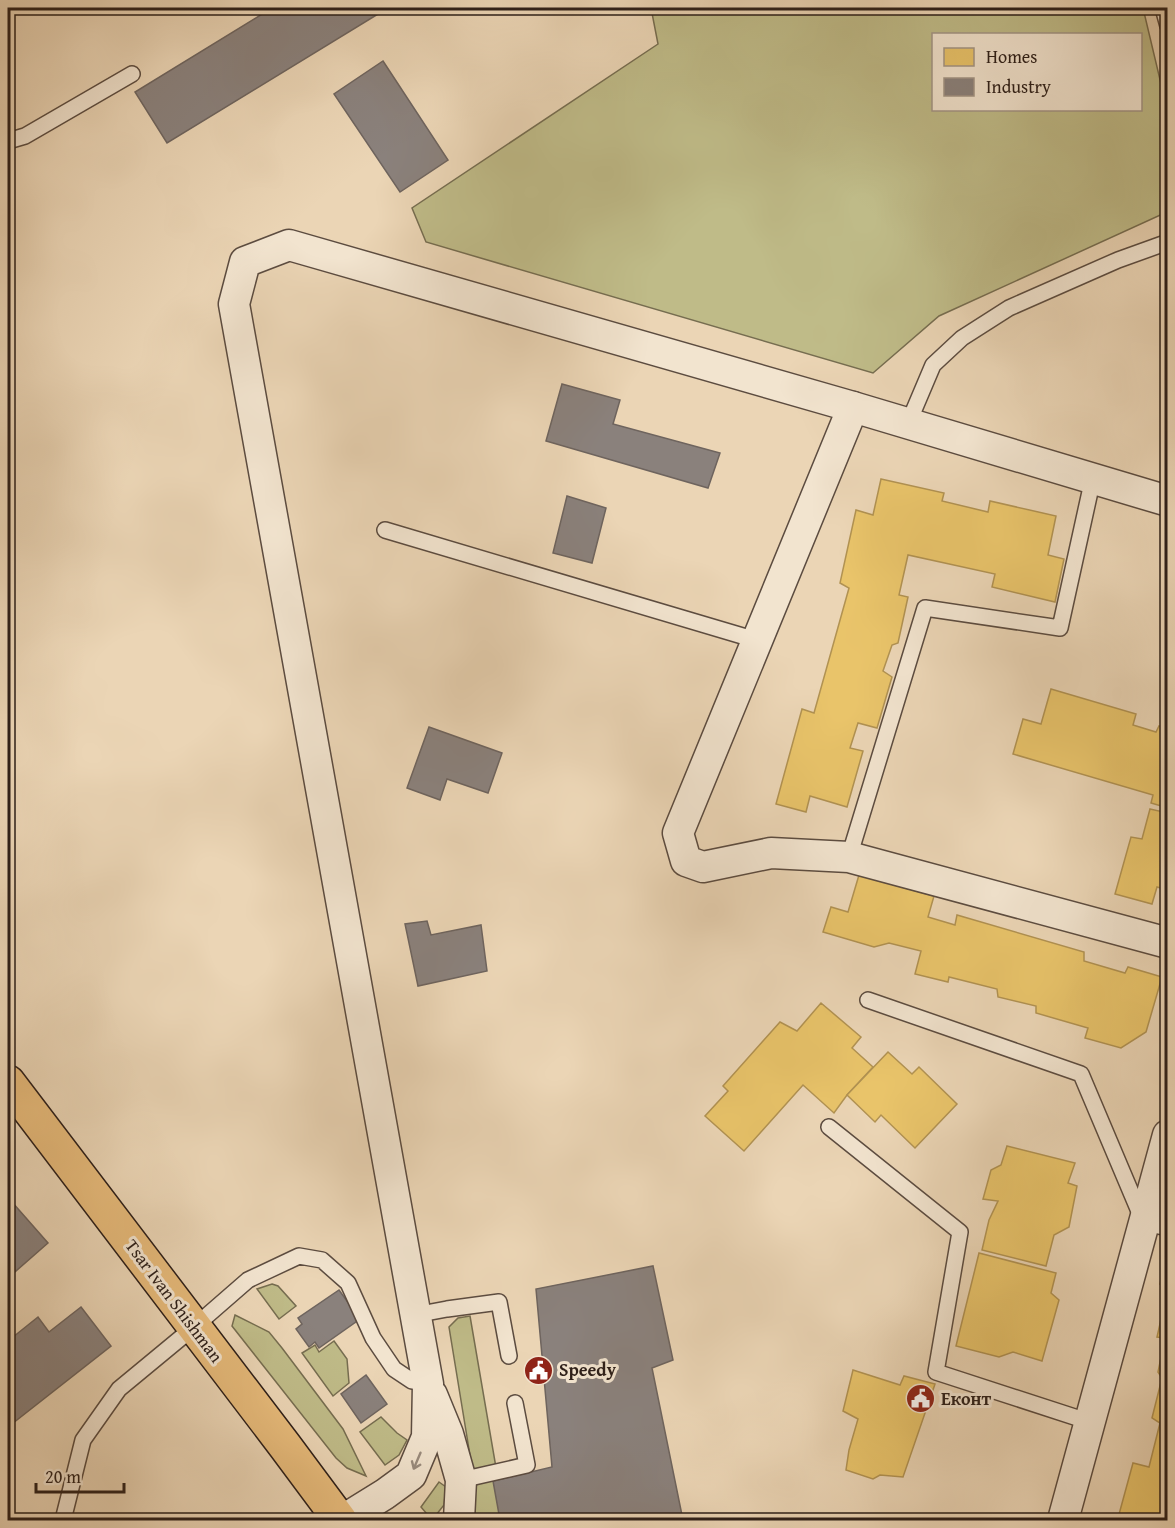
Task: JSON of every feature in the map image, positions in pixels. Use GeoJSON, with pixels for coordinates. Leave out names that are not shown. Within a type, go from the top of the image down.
{"type":"FeatureCollection","features":[{"type":"Feature","properties":{"kind":"main road","name":"Tsar Ivan Shishman"},"geometry":{"type":"LineString","coordinates":[[8,1082],[342,1521]]}},
{"type":"Feature","properties":{"kind":"street"},"geometry":{"type":"LineString","coordinates":[[459,1521],[461,1480],[448,1434],[428,1384],[234,304],[245,262],[289,245],[853,407],[1167,501]]}},
{"type":"Feature","properties":{"kind":"street"},"geometry":{"type":"LineString","coordinates":[[853,407],[678,833],[686,861],[703,867],[771,853],[849,856],[1167,943]]}},
{"type":"Feature","properties":{"kind":"street"},"geometry":{"type":"LineString","coordinates":[[1064,1521],[1090,1422],[1156,1226],[1167,1135]]}},
{"type":"Feature","properties":{"kind":"street"},"geometry":{"type":"LineString","coordinates":[[342,1521],[411,1475],[427,1437],[428,1384]]}},
{"type":"Feature","properties":{"kind":"lane"},"geometry":{"type":"LineString","coordinates":[[1162,8],[1167,26]]}},
{"type":"Feature","properties":{"kind":"lane"},"geometry":{"type":"LineString","coordinates":[[8,141],[25,136],[132,74]]}},
{"type":"Feature","properties":{"kind":"lane"},"geometry":{"type":"LineString","coordinates":[[908,424],[933,365],[962,339],[1009,308],[1118,260],[1167,242]]}},
{"type":"Feature","properties":{"kind":"lane"},"geometry":{"type":"LineString","coordinates":[[849,856],[925,608],[1060,628],[1093,478]]}},
{"type":"Feature","properties":{"kind":"lane"},"geometry":{"type":"LineString","coordinates":[[385,530],[756,640]]}},
{"type":"Feature","properties":{"kind":"lane"},"geometry":{"type":"LineString","coordinates":[[868,1000],[1081,1074],[1156,1226]]}},
{"type":"Feature","properties":{"kind":"lane"},"geometry":{"type":"LineString","coordinates":[[829,1127],[960,1232],[936,1372],[1090,1422]]}},
{"type":"Feature","properties":{"kind":"lane"},"geometry":{"type":"LineString","coordinates":[[63,1521],[82,1440],[119,1389],[248,1280],[299,1256],[322,1260],[348,1283],[373,1338],[394,1369],[412,1381],[428,1384]]}},
{"type":"Feature","properties":{"kind":"lane"},"geometry":{"type":"LineString","coordinates":[[415,1315],[500,1302],[509,1356]]}},
{"type":"Feature","properties":{"kind":"lane"},"geometry":{"type":"LineString","coordinates":[[461,1480],[527,1465],[515,1403]]}},
{"type":"Feature","properties":{"kind":"shaded area"},"geometry":{"type":"Polygon","coordinates":[[[651,8],[1143,8],[1167,109],[1167,212],[939,316],[873,373],[426,242],[412,208],[658,44],[651,8]]]}},
{"type":"Feature","properties":{"kind":"shaded area"},"geometry":{"type":"Polygon","coordinates":[[[272,1284],[278,1286],[296,1306],[279,1319],[257,1289],[272,1284]]]}},
{"type":"Feature","properties":{"kind":"shaded area"},"geometry":{"type":"Polygon","coordinates":[[[235,1315],[269,1332],[343,1429],[366,1476],[347,1468],[336,1458],[232,1326],[235,1315]]]}},
{"type":"Feature","properties":{"kind":"shaded area"},"geometry":{"type":"Polygon","coordinates":[[[470,1316],[505,1520],[470,1520],[474,1480],[449,1327],[458,1318],[470,1316]]]}},
{"type":"Feature","properties":{"kind":"shaded area"},"geometry":{"type":"Polygon","coordinates":[[[334,1341],[347,1359],[349,1383],[333,1396],[302,1353],[315,1345],[319,1352],[334,1341]]]}},
{"type":"Feature","properties":{"kind":"shaded area"},"geometry":{"type":"Polygon","coordinates":[[[381,1417],[407,1440],[399,1455],[385,1465],[360,1432],[381,1417]]]}},
{"type":"Feature","properties":{"kind":"shaded area"},"geometry":{"type":"Polygon","coordinates":[[[439,1482],[446,1487],[444,1505],[432,1520],[421,1507],[439,1482]]]}},
{"type":"Feature","properties":{"kind":"building: Homes"},"geometry":{"type":"Polygon","coordinates":[[[881,479],[944,493],[942,501],[988,512],[990,501],[1056,516],[1048,555],[1064,559],[1055,602],[992,587],[995,574],[908,555],[899,595],[908,597],[898,643],[892,645],[883,671],[892,677],[877,728],[858,723],[850,748],[863,751],[847,807],[810,796],[806,812],[776,804],[802,709],[814,713],[849,588],[840,583],[856,510],[873,515],[881,479]]]}},
{"type":"Feature","properties":{"kind":"building: Homes"},"geometry":{"type":"Polygon","coordinates":[[[1051,689],[1136,714],[1133,725],[1156,732],[1159,726],[1168,729],[1168,808],[1151,803],[1153,795],[1013,754],[1023,719],[1041,724],[1051,689]]]}},
{"type":"Feature","properties":{"kind":"building: Homes"},"geometry":{"type":"Polygon","coordinates":[[[1150,809],[1168,813],[1168,890],[1157,887],[1152,904],[1115,894],[1131,837],[1142,839],[1150,809]]]}},
{"type":"Feature","properties":{"kind":"building: Homes"},"geometry":{"type":"Polygon","coordinates":[[[859,875],[934,896],[928,917],[955,925],[957,915],[1084,952],[1084,961],[1125,973],[1128,967],[1162,977],[1146,1032],[1121,1048],[1085,1038],[1088,1028],[1036,1013],[1036,1006],[998,997],[997,989],[949,977],[948,982],[915,974],[921,951],[889,943],[874,947],[823,932],[831,907],[848,912],[859,875]]]}},
{"type":"Feature","properties":{"kind":"building: Homes"},"geometry":{"type":"Polygon","coordinates":[[[821,1003],[861,1037],[852,1048],[873,1067],[834,1113],[803,1085],[744,1151],[705,1116],[728,1091],[723,1086],[780,1022],[797,1031],[821,1003]]]}},
{"type":"Feature","properties":{"kind":"building: Homes"},"geometry":{"type":"Polygon","coordinates":[[[888,1052],[912,1074],[919,1067],[957,1104],[915,1148],[881,1115],[875,1122],[847,1095],[888,1052]]]}},
{"type":"Feature","properties":{"kind":"building: Homes"},"geometry":{"type":"Polygon","coordinates":[[[1007,1146],[1075,1163],[1068,1183],[1077,1186],[1069,1227],[1054,1235],[1046,1266],[982,1250],[989,1220],[998,1201],[983,1199],[991,1170],[1001,1165],[1007,1146]]]}},
{"type":"Feature","properties":{"kind":"building: Homes"},"geometry":{"type":"Polygon","coordinates":[[[1168,1249],[1168,1285],[1160,1284],[1168,1249]]]}},
{"type":"Feature","properties":{"kind":"building: Homes"},"geometry":{"type":"Polygon","coordinates":[[[979,1253],[1056,1273],[1051,1293],[1059,1300],[1042,1361],[1013,1352],[999,1357],[956,1346],[979,1253]]]}},
{"type":"Feature","properties":{"kind":"building: Homes"},"geometry":{"type":"Polygon","coordinates":[[[1164,1306],[1168,1307],[1168,1512],[1165,1511],[1159,1520],[1128,1520],[1118,1518],[1133,1463],[1149,1467],[1160,1423],[1152,1418],[1162,1378],[1158,1372],[1165,1338],[1157,1337],[1164,1306]]]}},
{"type":"Feature","properties":{"kind":"building: Homes"},"geometry":{"type":"Polygon","coordinates":[[[853,1370],[900,1385],[904,1376],[935,1384],[903,1477],[880,1475],[873,1479],[846,1470],[858,1419],[843,1411],[853,1370]]]}},
{"type":"Feature","properties":{"kind":"building: Industry"},"geometry":{"type":"Polygon","coordinates":[[[272,8],[388,8],[167,143],[135,92],[272,8]]]}},
{"type":"Feature","properties":{"kind":"building: Industry"},"geometry":{"type":"Polygon","coordinates":[[[383,61],[448,160],[400,192],[334,94],[383,61]]]}},
{"type":"Feature","properties":{"kind":"building: Industry"},"geometry":{"type":"Polygon","coordinates":[[[562,384],[620,400],[613,424],[720,453],[708,488],[546,441],[562,384]]]}},
{"type":"Feature","properties":{"kind":"building: Industry"},"geometry":{"type":"Polygon","coordinates":[[[567,496],[606,508],[592,563],[553,553],[567,496]]]}},
{"type":"Feature","properties":{"kind":"building: Industry"},"geometry":{"type":"Polygon","coordinates":[[[429,727],[502,753],[488,793],[447,779],[440,800],[407,788],[429,727]]]}},
{"type":"Feature","properties":{"kind":"building: Industry"},"geometry":{"type":"Polygon","coordinates":[[[427,921],[431,935],[481,925],[487,971],[418,986],[405,924],[427,921]]]}},
{"type":"Feature","properties":{"kind":"building: Industry"},"geometry":{"type":"Polygon","coordinates":[[[12,1202],[48,1243],[8,1278],[8,1206],[12,1202]]]}},
{"type":"Feature","properties":{"kind":"building: Industry"},"geometry":{"type":"Polygon","coordinates":[[[653,1266],[673,1360],[652,1368],[683,1520],[500,1520],[493,1481],[552,1467],[536,1289],[653,1266]]]}},
{"type":"Feature","properties":{"kind":"building: Industry"},"geometry":{"type":"Polygon","coordinates":[[[339,1290],[360,1319],[319,1348],[315,1342],[309,1347],[296,1329],[302,1324],[298,1318],[339,1290]]]}},
{"type":"Feature","properties":{"kind":"building: Industry"},"geometry":{"type":"Polygon","coordinates":[[[81,1307],[111,1346],[8,1427],[8,1341],[38,1317],[49,1332],[81,1307]]]}},
{"type":"Feature","properties":{"kind":"building: Industry"},"geometry":{"type":"Polygon","coordinates":[[[366,1375],[387,1404],[361,1423],[341,1394],[366,1375]]]}},
{"type":"Feature","properties":{"kind":"place","name":"Speedy"},"geometry":{"type":"Point","coordinates":[538,1370]}},
{"type":"Feature","properties":{"kind":"place","name":"Еконт"},"geometry":{"type":"Point","coordinates":[920,1399]}}]}
